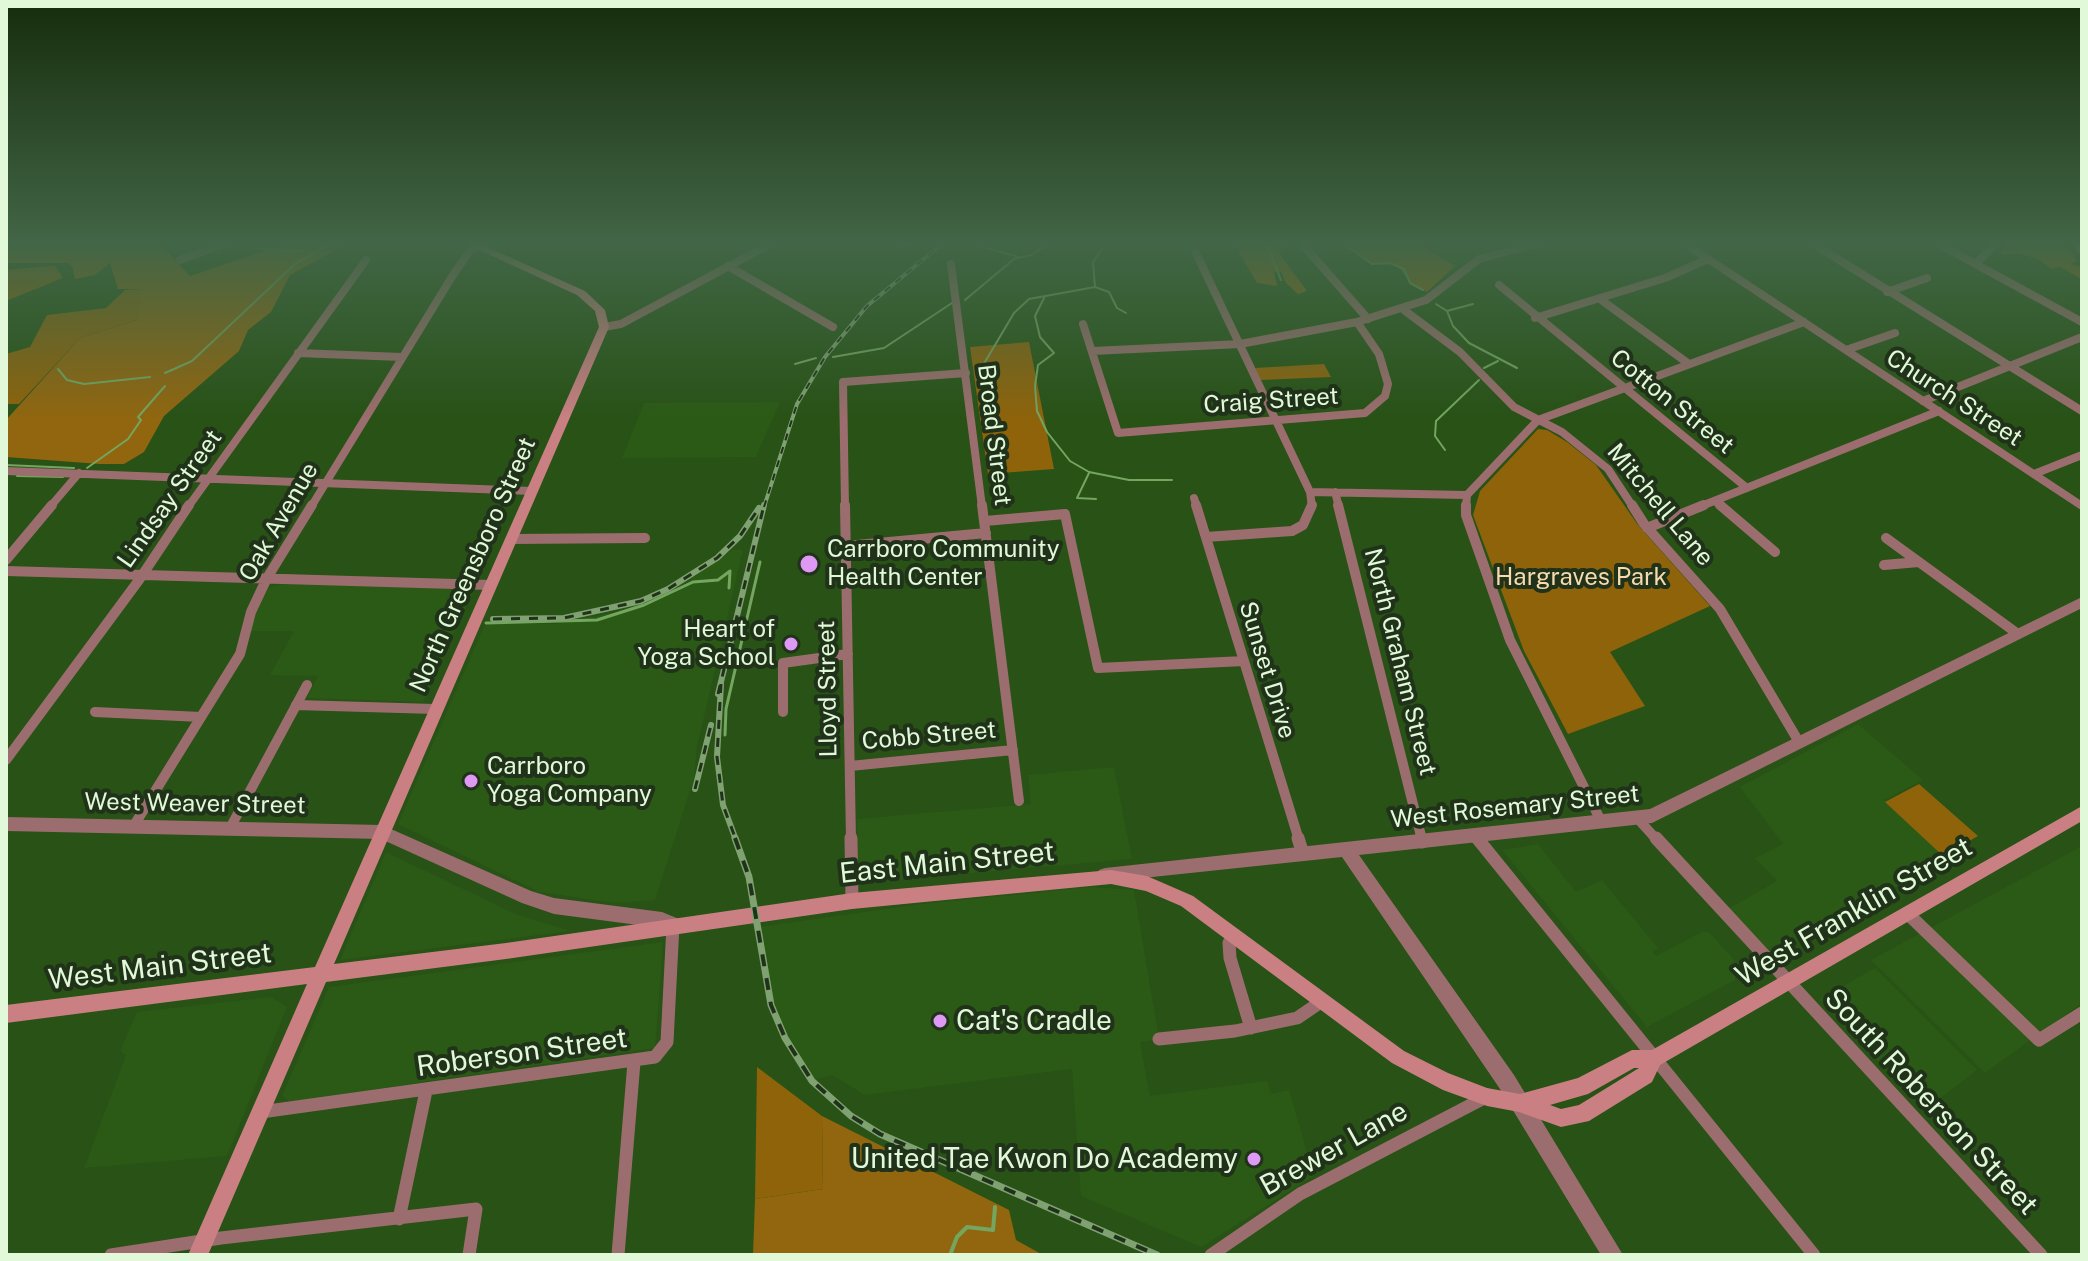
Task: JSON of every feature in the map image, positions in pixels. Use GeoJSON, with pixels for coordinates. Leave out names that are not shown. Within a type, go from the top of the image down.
{"type":"FeatureCollection","features":[{"type":"Feature","properties":{"kind":"main road"},"geometry":{"type":"LineString","coordinates":[[591,302],[600,310],[604,327]]}},
{"type":"Feature","properties":{"kind":"main road","name":"North Greensboro Street"},"geometry":{"type":"LineString","coordinates":[[201,1248],[604,327]]}},
{"type":"Feature","properties":{"kind":"main road","name":"West Franklin Street"},"geometry":{"type":"LineString","coordinates":[[1519,1103],[1561,1118],[1582,1114],[1645,1075],[1654,1059],[2082,813]]}},
{"type":"Feature","properties":{"kind":"main road","name":"East Main Street"},"geometry":{"type":"LineString","coordinates":[[321,975],[852,901],[1096,876],[1125,878],[1172,894],[1234,935],[1411,1065],[1487,1097],[1519,1103]]}},
{"type":"Feature","properties":{"kind":"main road","name":"West Main Street"},"geometry":{"type":"LineString","coordinates":[[6,1014],[321,975]]}},
{"type":"Feature","properties":{"kind":"street","name":"Lindsay Street"},"geometry":{"type":"LineString","coordinates":[[6,760],[129,594],[139,575],[335,302]]}},
{"type":"Feature","properties":{"kind":"street","name":"Oak Avenue"},"geometry":{"type":"LineString","coordinates":[[133,827],[240,654],[251,612],[267,578],[437,302]]}},
{"type":"Feature","properties":{"kind":"street"},"geometry":{"type":"LineString","coordinates":[[604,327],[621,324],[662,302]]}},
{"type":"Feature","properties":{"kind":"street"},"geometry":{"type":"LineString","coordinates":[[790,302],[833,327]]}},
{"type":"Feature","properties":{"kind":"street","name":"Broad Street"},"geometry":{"type":"LineString","coordinates":[[956,302],[1019,801]]}},
{"type":"Feature","properties":{"kind":"street"},"geometry":{"type":"LineString","coordinates":[[1206,537],[1292,531],[1308,518],[1312,508],[1310,492],[1273,420],[1220,302]]}},
{"type":"Feature","properties":{"kind":"street"},"geometry":{"type":"LineString","coordinates":[[1353,302],[1368,319]]}},
{"type":"Feature","properties":{"kind":"street"},"geometry":{"type":"LineString","coordinates":[[1083,324],[1092,351],[1240,344],[1357,322],[1404,310],[1420,302]]}},
{"type":"Feature","properties":{"kind":"street","name":"Cotton Street"},"geometry":{"type":"LineString","coordinates":[[1517,302],[1747,488]]}},
{"type":"Feature","properties":{"kind":"street"},"geometry":{"type":"LineString","coordinates":[[1535,318],[1590,302]]}},
{"type":"Feature","properties":{"kind":"street"},"geometry":{"type":"LineString","coordinates":[[1604,302],[1689,364]]}},
{"type":"Feature","properties":{"kind":"street","name":"Church Street"},"geometry":{"type":"LineString","coordinates":[[1773,302],[2082,506]]}},
{"type":"Feature","properties":{"kind":"street"},"geometry":{"type":"LineString","coordinates":[[1903,302],[2082,411]]}},
{"type":"Feature","properties":{"kind":"street"},"geometry":{"type":"LineString","coordinates":[[2045,302],[2082,322]]}},
{"type":"Feature","properties":{"kind":"street","name":"Mitchell Lane"},"geometry":{"type":"LineString","coordinates":[[1404,310],[1460,352],[1500,396],[1579,444],[1608,469],[1647,528],[1715,602],[1799,742]]}},
{"type":"Feature","properties":{"kind":"street","name":"Craig Street"},"geometry":{"type":"LineString","coordinates":[[1092,351],[1118,433],[1365,413],[1385,396],[1386,370],[1357,322]]}},
{"type":"Feature","properties":{"kind":"street"},"geometry":{"type":"LineString","coordinates":[[1602,823],[1510,640],[1466,515],[1467,495],[1538,420],[1804,322]]}},
{"type":"Feature","properties":{"kind":"street"},"geometry":{"type":"LineString","coordinates":[[1846,350],[1895,333]]}},
{"type":"Feature","properties":{"kind":"street"},"geometry":{"type":"LineString","coordinates":[[1923,401],[2082,337]]}},
{"type":"Feature","properties":{"kind":"street"},"geometry":{"type":"LineString","coordinates":[[298,353],[402,357]]}},
{"type":"Feature","properties":{"kind":"street","name":"Lloyd Street"},"geometry":{"type":"LineString","coordinates":[[852,901],[843,382],[966,373]]}},
{"type":"Feature","properties":{"kind":"street"},"geometry":{"type":"LineString","coordinates":[[1647,528],[1939,411]]}},
{"type":"Feature","properties":{"kind":"street"},"geometry":{"type":"LineString","coordinates":[[2034,474],[2082,455]]}},
{"type":"Feature","properties":{"kind":"street"},"geometry":{"type":"LineString","coordinates":[[6,471],[532,491]]}},
{"type":"Feature","properties":{"kind":"street"},"geometry":{"type":"LineString","coordinates":[[6,560],[79,473]]}},
{"type":"Feature","properties":{"kind":"street"},"geometry":{"type":"LineString","coordinates":[[1310,492],[1467,495]]}},
{"type":"Feature","properties":{"kind":"street","name":"North Graham Street"},"geometry":{"type":"LineString","coordinates":[[1335,492],[1422,842]]}},
{"type":"Feature","properties":{"kind":"street","name":"Sunset Drive"},"geometry":{"type":"LineString","coordinates":[[1194,498],[1303,854]]}},
{"type":"Feature","properties":{"kind":"street"},"geometry":{"type":"LineString","coordinates":[[1715,501],[1775,552]]}},
{"type":"Feature","properties":{"kind":"street"},"geometry":{"type":"LineString","coordinates":[[985,521],[1065,514],[1098,668],[1244,661]]}},
{"type":"Feature","properties":{"kind":"street"},"geometry":{"type":"LineString","coordinates":[[846,546],[986,533]]}},
{"type":"Feature","properties":{"kind":"street"},"geometry":{"type":"LineString","coordinates":[[511,539],[645,538]]}},
{"type":"Feature","properties":{"kind":"street"},"geometry":{"type":"LineString","coordinates":[[1886,538],[2018,634]]}},
{"type":"Feature","properties":{"kind":"street"},"geometry":{"type":"LineString","coordinates":[[1884,565],[1919,562]]}},
{"type":"Feature","properties":{"kind":"street"},"geometry":{"type":"LineString","coordinates":[[6,571],[490,585]]}},
{"type":"Feature","properties":{"kind":"street","name":"West Rosemary Street"},"geometry":{"type":"LineString","coordinates":[[1096,876],[1638,819],[2082,602]]}},
{"type":"Feature","properties":{"kind":"street"},"geometry":{"type":"LineString","coordinates":[[783,712],[783,663],[848,654]]}},
{"type":"Feature","properties":{"kind":"street"},"geometry":{"type":"LineString","coordinates":[[229,830],[307,685]]}},
{"type":"Feature","properties":{"kind":"street"},"geometry":{"type":"LineString","coordinates":[[296,705],[435,709]]}},
{"type":"Feature","properties":{"kind":"street"},"geometry":{"type":"LineString","coordinates":[[95,712],[201,717]]}},
{"type":"Feature","properties":{"kind":"street","name":"Cobb Street"},"geometry":{"type":"LineString","coordinates":[[850,766],[1013,750]]}},
{"type":"Feature","properties":{"kind":"street","name":"South Roberson Street"},"geometry":{"type":"LineString","coordinates":[[1638,819],[2041,1255]]}},
{"type":"Feature","properties":{"kind":"street","name":"West Weaver Street"},"geometry":{"type":"LineString","coordinates":[[6,824],[382,832]]}},
{"type":"Feature","properties":{"kind":"street"},"geometry":{"type":"LineString","coordinates":[[382,832],[528,898],[554,906],[662,920],[673,925]]}},
{"type":"Feature","properties":{"kind":"street"},"geometry":{"type":"LineString","coordinates":[[1475,836],[1814,1255]]}},
{"type":"Feature","properties":{"kind":"street"},"geometry":{"type":"LineString","coordinates":[[1346,849],[1519,1103],[1613,1255]]}},
{"type":"Feature","properties":{"kind":"street"},"geometry":{"type":"LineString","coordinates":[[1907,913],[2039,1040],[2082,1013]]}},
{"type":"Feature","properties":{"kind":"street","name":"Roberson Street"},"geometry":{"type":"LineString","coordinates":[[261,1112],[634,1062],[660,1054],[667,1042],[673,925]]}},
{"type":"Feature","properties":{"kind":"street"},"geometry":{"type":"LineString","coordinates":[[1234,935],[1229,943],[1230,958],[1251,1028]]}},
{"type":"Feature","properties":{"kind":"street"},"geometry":{"type":"LineString","coordinates":[[1159,1039],[1251,1028],[1308,1015],[1322,1001]]}},
{"type":"Feature","properties":{"kind":"street"},"geometry":{"type":"LineString","coordinates":[[618,1255],[634,1062]]}},
{"type":"Feature","properties":{"kind":"street"},"geometry":{"type":"LineString","coordinates":[[399,1219],[426,1091]]}},
{"type":"Feature","properties":{"kind":"street","name":"Brewer Lane"},"geometry":{"type":"LineString","coordinates":[[1211,1255],[1300,1194],[1487,1097]]}},
{"type":"Feature","properties":{"kind":"street"},"geometry":{"type":"LineString","coordinates":[[111,1255],[201,1248],[476,1209],[469,1255]]}},
{"type":"Feature","properties":{"kind":"shaded area"},"geometry":{"type":"Polygon","coordinates":[[[139,302],[276,302],[271,312],[248,330],[239,351],[164,416],[144,452],[124,464],[6,457],[6,420],[80,338],[137,320],[139,302]]]}},
{"type":"Feature","properties":{"kind":"shaded area"},"geometry":{"type":"Polygon","coordinates":[[[780,402],[756,457],[622,458],[644,403],[780,402]]]}},
{"type":"Feature","properties":{"kind":"shaded area"},"geometry":{"type":"Polygon","coordinates":[[[732,550],[743,550],[697,747],[694,778],[655,900],[614,903],[539,892],[398,824],[485,624],[555,624],[622,611],[681,586],[732,550]]]}},
{"type":"Feature","properties":{"kind":"shaded area"},"geometry":{"type":"Polygon","coordinates":[[[282,584],[471,588],[472,594],[423,702],[307,698],[318,676],[270,675],[294,631],[248,631],[268,588],[282,584]]]}},
{"type":"Feature","properties":{"kind":"shaded area"},"geometry":{"type":"Polygon","coordinates":[[[1858,724],[1923,780],[1884,800],[1948,858],[1773,955],[1728,909],[1777,881],[1755,858],[1783,844],[1740,787],[1858,724]]]}},
{"type":"Feature","properties":{"kind":"shaded area"},"geometry":{"type":"Polygon","coordinates":[[[1114,767],[1132,859],[858,883],[857,819],[1031,804],[1028,775],[1114,767]]]}},
{"type":"Feature","properties":{"kind":"shaded area"},"geometry":{"type":"Polygon","coordinates":[[[1538,844],[1576,892],[1602,880],[1658,948],[1653,952],[1656,956],[1702,932],[1709,932],[1732,957],[1736,965],[1735,980],[1647,1027],[1502,850],[1538,844]]]}},
{"type":"Feature","properties":{"kind":"shaded area"},"geometry":{"type":"Polygon","coordinates":[[[2082,846],[2082,1003],[1985,1073],[1871,960],[2082,846]]]}},
{"type":"Feature","properties":{"kind":"shaded area"},"geometry":{"type":"Polygon","coordinates":[[[386,852],[518,915],[571,931],[340,960],[386,852]]]}},
{"type":"Feature","properties":{"kind":"shaded area"},"geometry":{"type":"Polygon","coordinates":[[[1092,887],[1134,890],[1159,1039],[1140,1042],[1150,1096],[1267,1081],[1271,1094],[1289,1090],[1314,1176],[1201,1247],[1081,1196],[1072,1069],[865,1095],[832,1075],[812,1081],[785,1038],[771,1005],[759,927],[921,904],[1092,887]]]}},
{"type":"Feature","properties":{"kind":"shaded area"},"geometry":{"type":"Polygon","coordinates":[[[663,942],[655,1048],[300,1100],[289,1101],[282,1096],[329,987],[663,942]]]}},
{"type":"Feature","properties":{"kind":"shaded area"},"geometry":{"type":"Polygon","coordinates":[[[1875,968],[1977,1070],[1924,1111],[1820,999],[1875,968]]]}},
{"type":"Feature","properties":{"kind":"shaded area"},"geometry":{"type":"Polygon","coordinates":[[[271,997],[287,1007],[227,1156],[84,1168],[126,1055],[120,1051],[137,1012],[271,997]]]}},
{"type":"Feature","properties":{"kind":"shaded area"},"geometry":{"type":"Polygon","coordinates":[[[822,1116],[1009,1210],[1016,1240],[1043,1255],[753,1255],[755,1199],[823,1189],[822,1116]]]}},
{"type":"Feature","properties":{"kind":"green space"},"geometry":{"type":"Polygon","coordinates":[[[112,302],[140,302],[137,320],[80,338],[19,404],[6,404],[6,354],[30,347],[47,315],[106,308],[112,302]]]}},
{"type":"Feature","properties":{"kind":"green space"},"geometry":{"type":"Polygon","coordinates":[[[1029,342],[1054,469],[988,474],[970,347],[1029,342]]]}},
{"type":"Feature","properties":{"kind":"green space"},"geometry":{"type":"Polygon","coordinates":[[[1324,364],[1331,377],[1260,380],[1255,368],[1324,364]]]}},
{"type":"Feature","properties":{"kind":"green space","name":"Hargraves Park"},"geometry":{"type":"Polygon","coordinates":[[[1538,429],[1547,430],[1567,442],[1596,465],[1638,525],[1710,606],[1610,652],[1645,706],[1568,734],[1524,651],[1473,515],[1480,491],[1538,429]]]}},
{"type":"Feature","properties":{"kind":"green space"},"geometry":{"type":"Polygon","coordinates":[[[1919,784],[1978,836],[1943,856],[1885,802],[1919,784]]]}},
{"type":"Feature","properties":{"kind":"green space"},"geometry":{"type":"Polygon","coordinates":[[[757,1067],[822,1116],[823,1189],[755,1199],[757,1067]]]}},
{"type":"Feature","properties":{"kind":"waterway"},"geometry":{"type":"LineString","coordinates":[[165,373],[192,361],[255,302]]}},
{"type":"Feature","properties":{"kind":"waterway"},"geometry":{"type":"LineString","coordinates":[[980,383],[986,376],[982,367],[1014,313],[1026,302]]}},
{"type":"Feature","properties":{"kind":"waterway"},"geometry":{"type":"LineString","coordinates":[[1042,302],[1035,316],[1040,337],[1054,353],[1038,365],[1035,386],[1037,411],[1047,432],[1070,461],[1089,472],[1129,480],[1172,480]]}},
{"type":"Feature","properties":{"kind":"waterway"},"geometry":{"type":"LineString","coordinates":[[1114,302],[1117,308],[1126,313]]}},
{"type":"Feature","properties":{"kind":"waterway"},"geometry":{"type":"LineString","coordinates":[[833,357],[884,348],[952,303]]}},
{"type":"Feature","properties":{"kind":"waterway"},"geometry":{"type":"LineString","coordinates":[[1436,304],[1447,311]]}},
{"type":"Feature","properties":{"kind":"waterway"},"geometry":{"type":"LineString","coordinates":[[1447,311],[1473,304]]}},
{"type":"Feature","properties":{"kind":"waterway"},"geometry":{"type":"LineString","coordinates":[[1447,311],[1453,326],[1469,343],[1517,368]]}},
{"type":"Feature","properties":{"kind":"waterway"},"geometry":{"type":"LineString","coordinates":[[795,364],[816,358]]}},
{"type":"Feature","properties":{"kind":"waterway"},"geometry":{"type":"LineString","coordinates":[[1484,368],[1498,361]]}},
{"type":"Feature","properties":{"kind":"waterway"},"geometry":{"type":"LineString","coordinates":[[58,369],[67,380],[84,384],[150,377]]}},
{"type":"Feature","properties":{"kind":"waterway"},"geometry":{"type":"LineString","coordinates":[[1445,450],[1435,436],[1436,421],[1479,380]]}},
{"type":"Feature","properties":{"kind":"waterway"},"geometry":{"type":"LineString","coordinates":[[87,468],[128,439],[141,420],[138,417],[165,386]]}},
{"type":"Feature","properties":{"kind":"waterway"},"geometry":{"type":"LineString","coordinates":[[6,465],[74,468]]}},
{"type":"Feature","properties":{"kind":"waterway"},"geometry":{"type":"LineString","coordinates":[[1089,473],[1077,498],[1096,499]]}},
{"type":"Feature","properties":{"kind":"waterway"},"geometry":{"type":"LineString","coordinates":[[17,476],[63,477]]}},
{"type":"Feature","properties":{"kind":"waterway"},"geometry":{"type":"LineString","coordinates":[[725,735],[726,709],[760,562]]}},
{"type":"Feature","properties":{"kind":"waterway"},"geometry":{"type":"LineString","coordinates":[[486,623],[597,620],[644,605],[693,582],[718,580],[730,571],[729,588]]}},
{"type":"Feature","properties":{"kind":"waterway"},"geometry":{"type":"LineString","coordinates":[[950,1255],[957,1237],[967,1227],[993,1230],[995,1207]]}},
{"type":"Feature","properties":{"kind":"railway"},"geometry":{"type":"LineString","coordinates":[[764,507],[797,404],[825,357],[872,302]]}},
{"type":"Feature","properties":{"kind":"railway"},"geometry":{"type":"LineString","coordinates":[[718,694],[764,505]]}},
{"type":"Feature","properties":{"kind":"railway"},"geometry":{"type":"LineString","coordinates":[[493,619],[564,618],[641,601],[668,589],[717,558],[740,536],[759,508]]}},
{"type":"Feature","properties":{"kind":"railway"},"geometry":{"type":"LineString","coordinates":[[721,684],[717,757],[723,805],[736,840]]}},
{"type":"Feature","properties":{"kind":"railway"},"geometry":{"type":"LineString","coordinates":[[695,789],[711,725]]}},
{"type":"Feature","properties":{"kind":"railway"},"geometry":{"type":"LineString","coordinates":[[735,838],[749,877],[771,1005],[785,1038],[812,1081],[851,1116],[880,1134],[1157,1255]]}},
{"type":"Feature","properties":{"kind":"place","name":"Carrboro Community Health Center"},"geometry":{"type":"Point","coordinates":[809,564]}},
{"type":"Feature","properties":{"kind":"place","name":"Heart of Yoga School"},"geometry":{"type":"Point","coordinates":[791,644]}},
{"type":"Feature","properties":{"kind":"place","name":"Carrboro Yoga Company"},"geometry":{"type":"Point","coordinates":[471,781]}},
{"type":"Feature","properties":{"kind":"place","name":"Cat's Cradle"},"geometry":{"type":"Point","coordinates":[940,1021]}},
{"type":"Feature","properties":{"kind":"place","name":"United Tae Kwon Do Academy"},"geometry":{"type":"Point","coordinates":[1254,1159]}}]}
